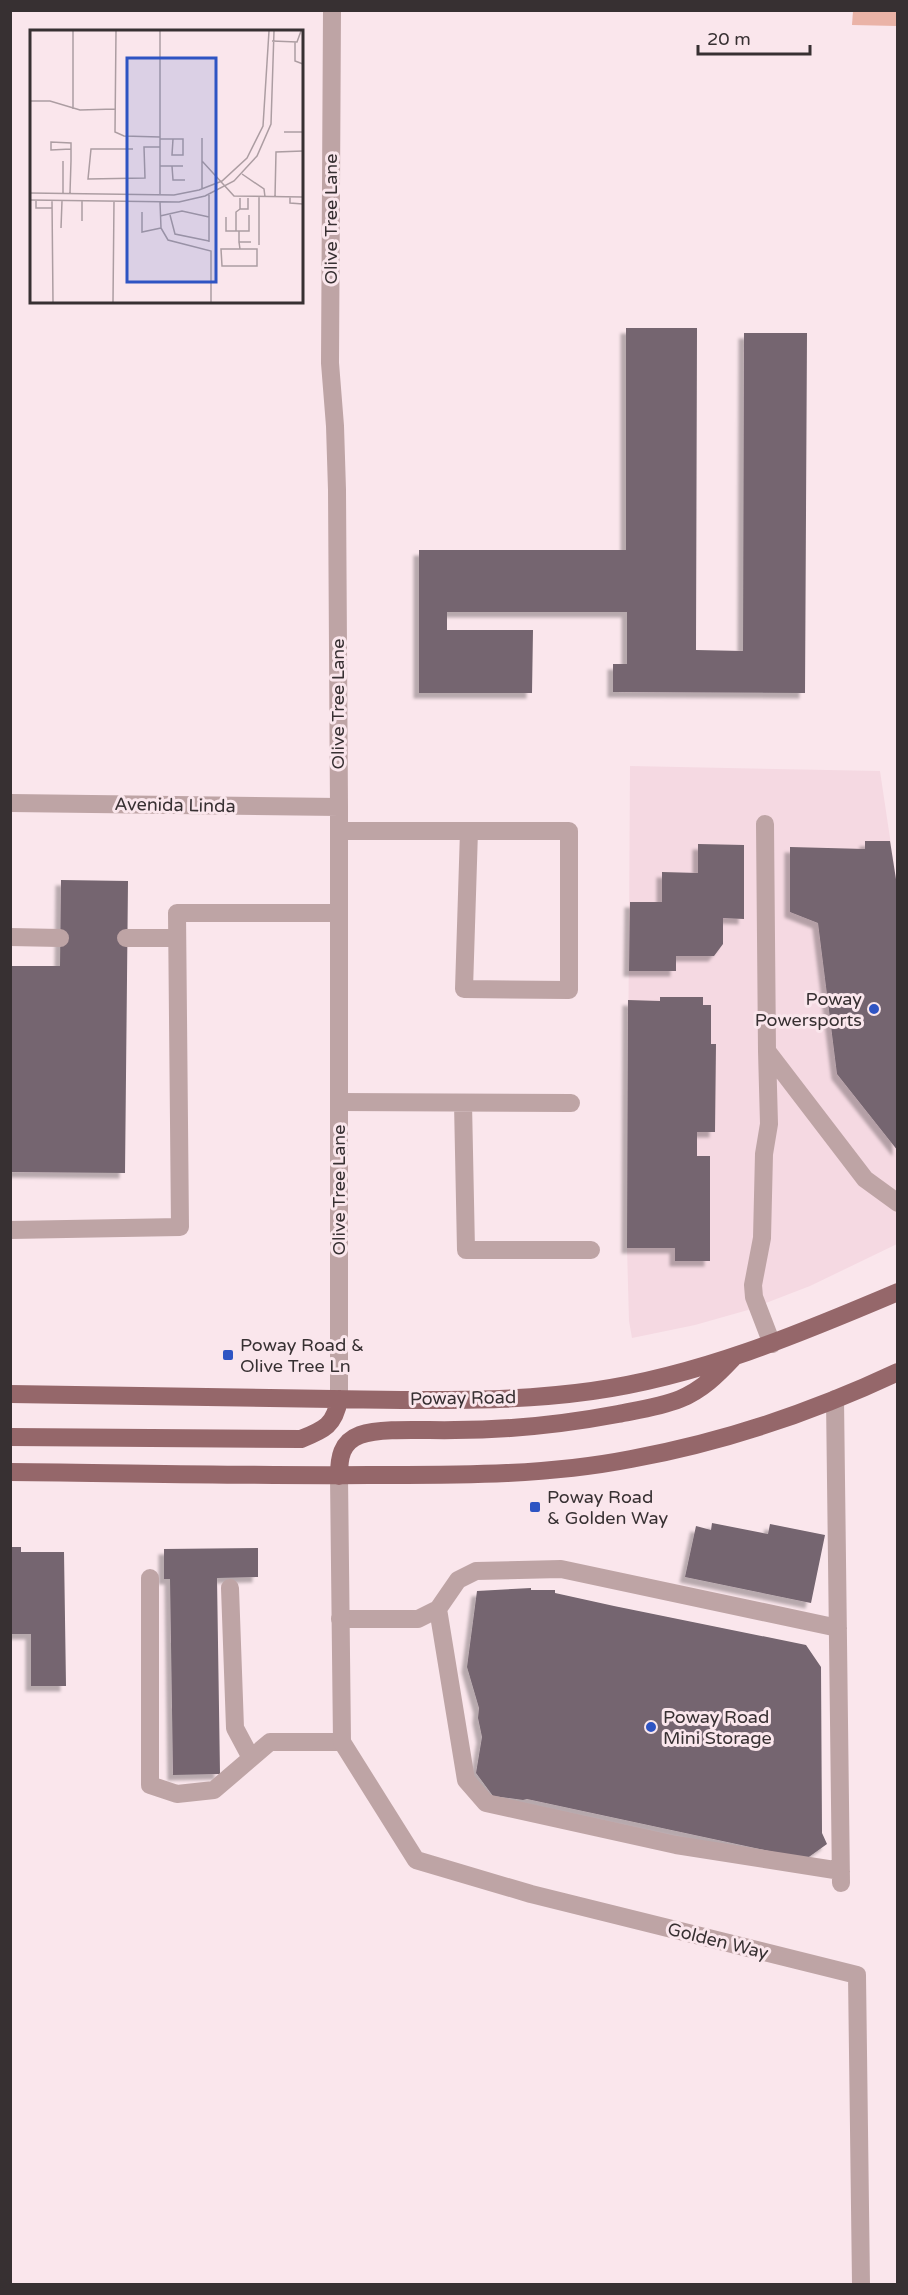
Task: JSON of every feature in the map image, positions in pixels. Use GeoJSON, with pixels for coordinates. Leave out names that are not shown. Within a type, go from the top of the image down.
{"type":"FeatureCollection","features":[{"type":"Feature","properties":{"kind":"main road","name":"Poway Road"},"geometry":{"type":"LineString","coordinates":[[10,1394],[483,1400],[592,1391],[651,1380],[733,1358],[897,1292]]}},
{"type":"Feature","properties":{"kind":"main road"},"geometry":{"type":"LineString","coordinates":[[339,1476],[339,1458],[345,1444],[360,1435],[381,1431],[478,1430],[543,1425],[648,1408],[680,1399],[711,1382],[733,1358]]}},
{"type":"Feature","properties":{"kind":"main road"},"geometry":{"type":"LineString","coordinates":[[10,1472],[339,1476],[481,1475],[591,1465],[630,1459],[718,1439],[835,1399],[897,1372]]}},
{"type":"Feature","properties":{"kind":"main road"},"geometry":{"type":"LineString","coordinates":[[10,1437],[301,1439],[321,1431],[336,1416],[339,1399]]}},
{"type":"Feature","properties":{"kind":"street","name":"Olive Tree Lane"},"geometry":{"type":"LineString","coordinates":[[332,10],[330,363],[337,490],[339,1399]]}},
{"type":"Feature","properties":{"kind":"street","name":"Avenida Linda"},"geometry":{"type":"LineString","coordinates":[[10,803],[339,807]]}},
{"type":"Feature","properties":{"kind":"street"},"geometry":{"type":"LineString","coordinates":[[765,824],[769,1124],[764,1154],[762,1239],[753,1285],[754,1298],[772,1344]]}},
{"type":"Feature","properties":{"kind":"street"},"geometry":{"type":"LineString","coordinates":[[339,831],[468,831],[570,831],[570,990],[464,989],[468,831]]}},
{"type":"Feature","properties":{"kind":"street"},"geometry":{"type":"LineString","coordinates":[[10,1230],[180,1227],[177,913],[339,913]]}},
{"type":"Feature","properties":{"kind":"street"},"geometry":{"type":"LineString","coordinates":[[10,937],[60,938]]}},
{"type":"Feature","properties":{"kind":"street"},"geometry":{"type":"LineString","coordinates":[[126,938],[177,938]]}},
{"type":"Feature","properties":{"kind":"street"},"geometry":{"type":"LineString","coordinates":[[767,1051],[865,1179],[897,1203]]}},
{"type":"Feature","properties":{"kind":"street"},"geometry":{"type":"LineString","coordinates":[[339,1102],[571,1103]]}},
{"type":"Feature","properties":{"kind":"street"},"geometry":{"type":"LineString","coordinates":[[463,1103],[466,1250],[591,1250]]}},
{"type":"Feature","properties":{"kind":"street"},"geometry":{"type":"LineString","coordinates":[[438,1609],[466,1780],[486,1803],[676,1845],[841,1878],[835,1399]]}},
{"type":"Feature","properties":{"kind":"street"},"geometry":{"type":"LineString","coordinates":[[150,1578],[150,1785],[177,1794],[214,1790],[270,1742],[342,1742],[339,1476]]}},
{"type":"Feature","properties":{"kind":"street"},"geometry":{"type":"LineString","coordinates":[[340,1620],[418,1620],[438,1609],[458,1580],[476,1571],[561,1569],[838,1628]]}},
{"type":"Feature","properties":{"kind":"street"},"geometry":{"type":"LineString","coordinates":[[230,1588],[235,1728],[251,1758]]}},
{"type":"Feature","properties":{"kind":"street","name":"Golden Way"},"geometry":{"type":"LineString","coordinates":[[342,1742],[416,1860],[531,1894],[857,1975],[861,2284]]}},
{"type":"Feature","properties":{"kind":"shaded area"},"geometry":{"type":"Polygon","coordinates":[[[853,11],[897,11],[897,26],[852,25],[853,11]]]}},
{"type":"Feature","properties":{"kind":"shaded area"},"geometry":{"type":"Polygon","coordinates":[[[630,766],[880,771],[898,892],[897,1244],[810,1286],[748,1310],[695,1325],[632,1338],[629,1321],[627,1248],[630,766]]]}},
{"type":"Feature","properties":{"kind":"building"},"geometry":{"type":"Polygon","coordinates":[[[626,328],[697,328],[696,650],[743,651],[744,333],[807,333],[805,693],[613,692],[613,664],[627,664],[627,612],[447,612],[447,630],[533,630],[532,693],[419,693],[419,550],[626,550],[626,328]]]}},
{"type":"Feature","properties":{"kind":"building"},"geometry":{"type":"Polygon","coordinates":[[[865,841],[890,841],[898,892],[898,1151],[837,1074],[818,923],[790,912],[790,847],[865,849],[865,841]]]}},
{"type":"Feature","properties":{"kind":"building"},"geometry":{"type":"Polygon","coordinates":[[[698,844],[744,845],[744,919],[723,918],[723,944],[714,956],[676,956],[676,971],[629,971],[630,902],[662,902],[662,872],[698,873],[698,844]]]}},
{"type":"Feature","properties":{"kind":"building"},"geometry":{"type":"Polygon","coordinates":[[[61,880],[128,881],[125,1173],[10,1172],[10,966],[60,966],[61,880]]]}},
{"type":"Feature","properties":{"kind":"building"},"geometry":{"type":"Polygon","coordinates":[[[660,997],[703,997],[703,1005],[711,1005],[711,1044],[716,1044],[715,1132],[697,1132],[697,1156],[710,1156],[710,1261],[675,1261],[675,1248],[627,1248],[628,1000],[660,1001],[660,997]]]}},
{"type":"Feature","properties":{"kind":"building"},"geometry":{"type":"Polygon","coordinates":[[[712,1523],[768,1534],[770,1524],[825,1535],[811,1603],[685,1577],[696,1526],[711,1530],[712,1523]]]}},
{"type":"Feature","properties":{"kind":"building"},"geometry":{"type":"Polygon","coordinates":[[[10,1547],[21,1547],[21,1552],[64,1552],[66,1686],[31,1686],[31,1634],[10,1634],[10,1547]]]}},
{"type":"Feature","properties":{"kind":"building"},"geometry":{"type":"Polygon","coordinates":[[[258,1548],[258,1577],[217,1578],[220,1774],[173,1775],[170,1579],[164,1579],[164,1549],[258,1548]]]}},
{"type":"Feature","properties":{"kind":"building","name":"Poway Road Mini Storage"},"geometry":{"type":"Polygon","coordinates":[[[531,1588],[531,1590],[555,1590],[555,1593],[614,1606],[806,1645],[821,1667],[822,1833],[827,1844],[806,1859],[527,1799],[493,1796],[476,1773],[482,1737],[478,1718],[479,1708],[467,1667],[477,1591],[531,1588]]]}},
{"type":"Feature","properties":{"kind":"place","name":"Poway Powersports"},"geometry":{"type":"Point","coordinates":[874,1009]}},
{"type":"Feature","properties":{"kind":"place","name":"Poway Road & Olive Tree Ln"},"geometry":{"type":"Point","coordinates":[228,1355]}},
{"type":"Feature","properties":{"kind":"place","name":"Poway Road & Golden Way"},"geometry":{"type":"Point","coordinates":[535,1507]}},
{"type":"Feature","properties":{"kind":"place","name":"Poway Road Mini Storage"},"geometry":{"type":"Point","coordinates":[651,1727]}}]}
